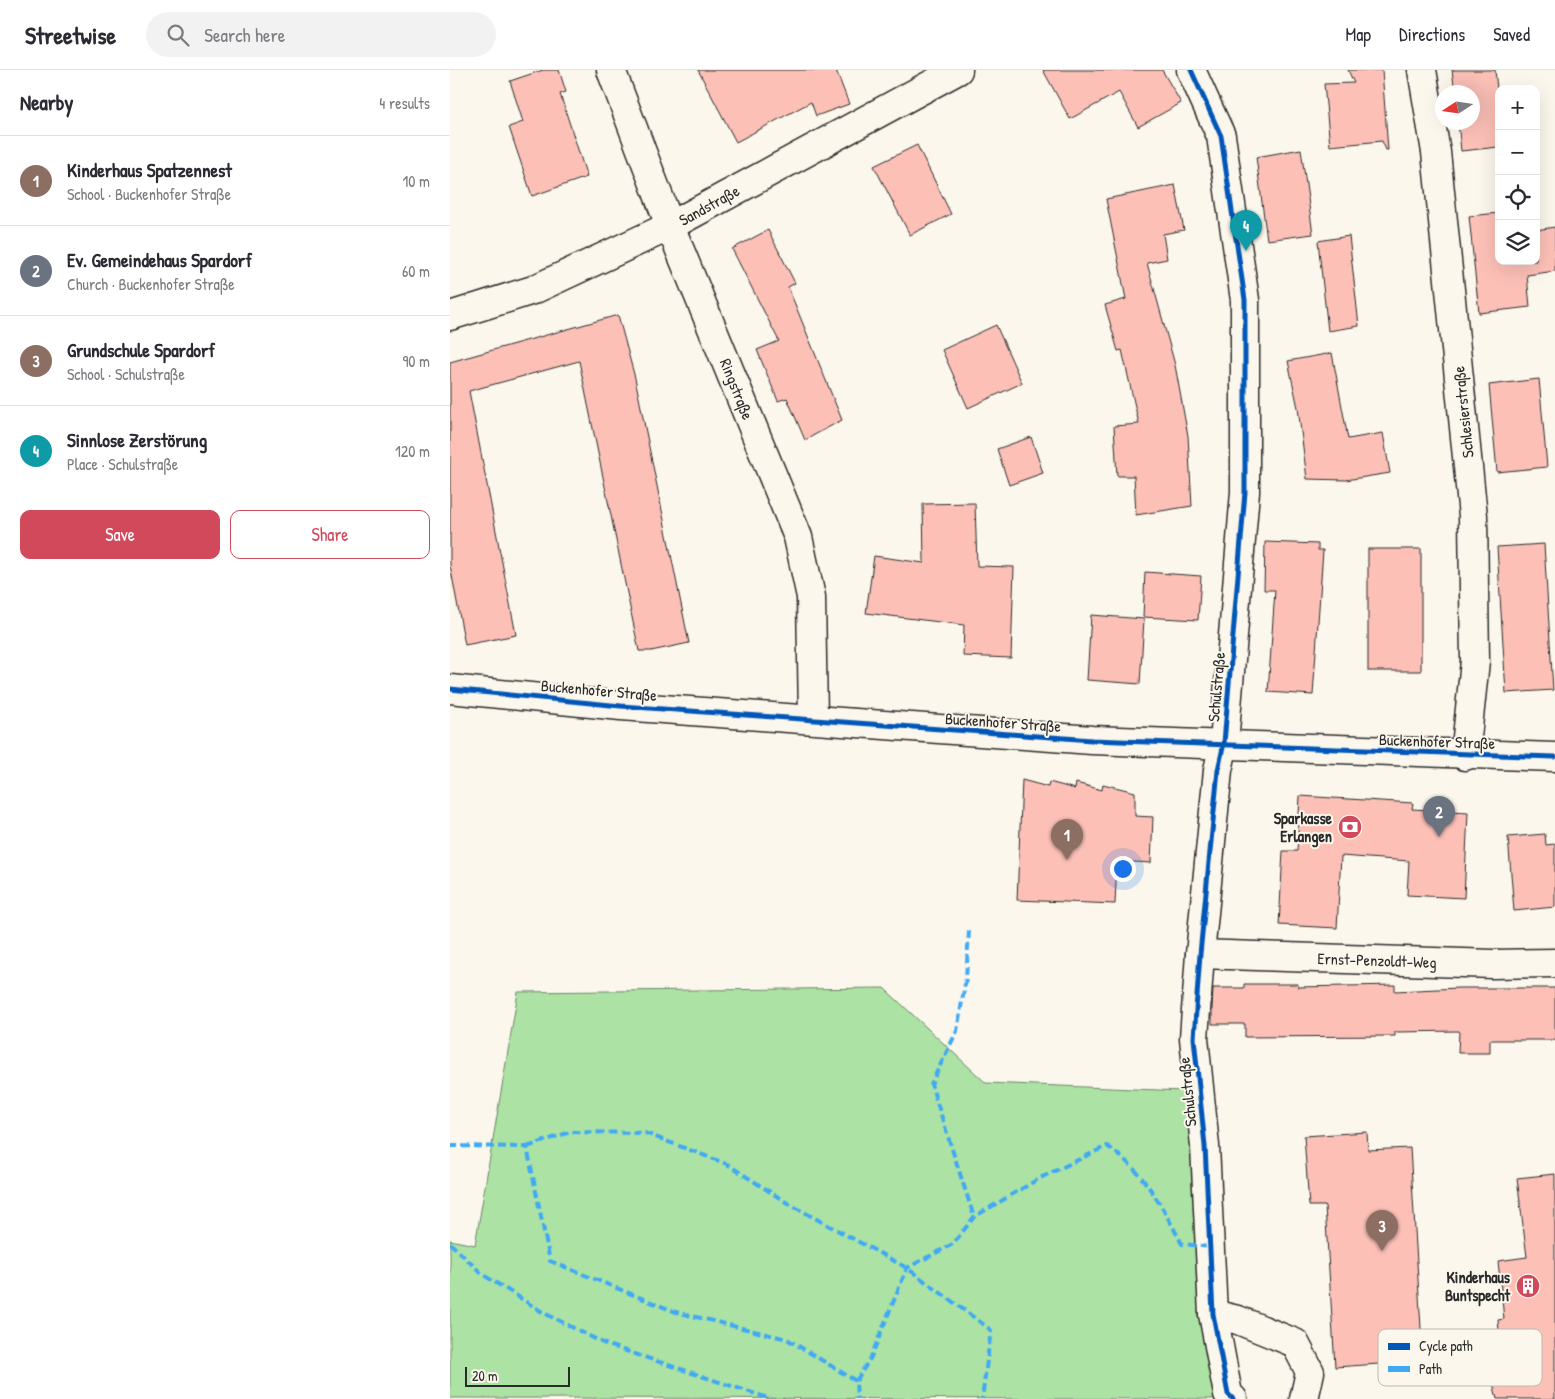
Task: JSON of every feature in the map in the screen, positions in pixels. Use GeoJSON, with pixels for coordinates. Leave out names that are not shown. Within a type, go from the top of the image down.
{"type":"FeatureCollection","features":[{"type":"Feature","properties":{"kind":"street","name":"Ringstraße"},"geometry":{"type":"LineString","coordinates":[[610,70],[670,226],[798,537],[811,597],[813,719]]}},
{"type":"Feature","properties":{"kind":"street","name":"Sandstraße"},"geometry":{"type":"LineString","coordinates":[[450,316],[533,290],[670,226],[958,70]]}},
{"type":"Feature","properties":{"kind":"street","name":"Schulstraße"},"geometry":{"type":"LineString","coordinates":[[1192,70],[1221,136],[1245,300],[1245,492],[1224,743],[1218,770],[1200,954],[1194,1038],[1205,1146],[1213,1314],[1228,1394],[1233,1399]]}},
{"type":"Feature","properties":{"kind":"street","name":"Schlesierstraße"},"geometry":{"type":"LineString","coordinates":[[1422,70],[1436,152],[1473,516],[1475,661],[1465,756]]}},
{"type":"Feature","properties":{"kind":"street","name":"Buckenhofer Straße"},"geometry":{"type":"LineString","coordinates":[[450,689],[621,706],[1092,740],[1224,743],[1465,756],[1555,758]]}},
{"type":"Feature","properties":{"kind":"street","name":"Ernst-Penzoldt-Weg"},"geometry":{"type":"LineString","coordinates":[[1200,954],[1483,964],[1555,963]]}},
{"type":"Feature","properties":{"kind":"street"},"geometry":{"type":"LineString","coordinates":[[1213,1314],[1238,1320],[1295,1343],[1310,1372],[1304,1399]]}},
{"type":"Feature","properties":{"kind":"green space"},"geometry":{"type":"Polygon","coordinates":[[[884,988],[986,1083],[1183,1091],[1232,1399],[450,1398],[450,1240],[475,1245],[518,992],[884,988]]]}},
{"type":"Feature","properties":{"kind":"building"},"geometry":{"type":"Polygon","coordinates":[[[543,70],[559,70],[566,92],[560,94],[587,177],[532,196],[509,127],[523,122],[510,81],[543,70]]]}},
{"type":"Feature","properties":{"kind":"building"},"geometry":{"type":"Polygon","coordinates":[[[698,70],[836,70],[849,104],[816,116],[811,102],[736,142],[698,70]]]}},
{"type":"Feature","properties":{"kind":"building"},"geometry":{"type":"Polygon","coordinates":[[[1043,70],[1162,70],[1181,103],[1138,127],[1119,92],[1070,119],[1043,70]]]}},
{"type":"Feature","properties":{"kind":"building"},"geometry":{"type":"Polygon","coordinates":[[[1348,70],[1382,70],[1388,150],[1386,150],[1382,141],[1330,146],[1324,84],[1354,83],[1348,70]]]}},
{"type":"Feature","properties":{"kind":"building"},"geometry":{"type":"Polygon","coordinates":[[[1452,70],[1495,70],[1497,85],[1495,85],[1495,147],[1461,151],[1459,130],[1480,130],[1480,85],[1454,85],[1452,70]]]}},
{"type":"Feature","properties":{"kind":"building"},"geometry":{"type":"Polygon","coordinates":[[[917,145],[951,214],[910,235],[874,166],[917,145]]]}},
{"type":"Feature","properties":{"kind":"building"},"geometry":{"type":"Polygon","coordinates":[[[1301,149],[1313,234],[1267,240],[1256,157],[1301,149]]]}},
{"type":"Feature","properties":{"kind":"building"},"geometry":{"type":"Polygon","coordinates":[[[1175,185],[1184,230],[1163,234],[1167,259],[1147,263],[1175,365],[1188,436],[1192,506],[1136,515],[1134,476],[1117,476],[1114,426],[1139,424],[1122,350],[1118,351],[1105,305],[1126,299],[1106,199],[1175,185]]]}},
{"type":"Feature","properties":{"kind":"building"},"geometry":{"type":"Polygon","coordinates":[[[1495,213],[1495,265],[1540,265],[1540,229],[1555,227],[1555,271],[1527,275],[1530,307],[1479,313],[1469,216],[1495,213]]]}},
{"type":"Feature","properties":{"kind":"building"},"geometry":{"type":"Polygon","coordinates":[[[768,230],[795,283],[788,287],[842,420],[805,440],[787,398],[778,401],[757,350],[779,341],[732,249],[768,230]]]}},
{"type":"Feature","properties":{"kind":"building"},"geometry":{"type":"Polygon","coordinates":[[[1349,236],[1359,326],[1328,331],[1318,241],[1349,236]]]}},
{"type":"Feature","properties":{"kind":"building"},"geometry":{"type":"Polygon","coordinates":[[[618,315],[635,378],[689,643],[651,651],[639,651],[579,361],[469,391],[516,635],[465,645],[450,565],[450,362],[618,315]]]}},
{"type":"Feature","properties":{"kind":"building"},"geometry":{"type":"Polygon","coordinates":[[[996,325],[1022,383],[968,408],[942,350],[996,325]]]}},
{"type":"Feature","properties":{"kind":"building"},"geometry":{"type":"Polygon","coordinates":[[[1332,353],[1348,439],[1383,433],[1390,473],[1346,480],[1307,479],[1298,408],[1288,361],[1332,353]]]}},
{"type":"Feature","properties":{"kind":"building"},"geometry":{"type":"Polygon","coordinates":[[[1539,379],[1547,467],[1497,472],[1489,385],[1539,379]]]}},
{"type":"Feature","properties":{"kind":"building"},"geometry":{"type":"Polygon","coordinates":[[[1031,437],[1043,473],[1009,485],[997,449],[1031,437]]]}},
{"type":"Feature","properties":{"kind":"building"},"geometry":{"type":"Polygon","coordinates":[[[975,503],[977,566],[1014,567],[1011,658],[963,656],[964,625],[866,613],[874,556],[924,563],[923,504],[975,503]]]}},
{"type":"Feature","properties":{"kind":"building"},"geometry":{"type":"Polygon","coordinates":[[[1265,542],[1318,544],[1318,550],[1323,550],[1313,695],[1268,692],[1275,590],[1264,590],[1265,542]]]}},
{"type":"Feature","properties":{"kind":"building"},"geometry":{"type":"Polygon","coordinates":[[[1544,544],[1553,690],[1506,693],[1497,547],[1544,544]]]}},
{"type":"Feature","properties":{"kind":"building"},"geometry":{"type":"Polygon","coordinates":[[[1368,549],[1421,549],[1421,671],[1368,671],[1368,549]]]}},
{"type":"Feature","properties":{"kind":"building"},"geometry":{"type":"Polygon","coordinates":[[[1145,572],[1201,576],[1198,620],[1143,617],[1145,572]]]}},
{"type":"Feature","properties":{"kind":"building"},"geometry":{"type":"Polygon","coordinates":[[[1091,615],[1144,619],[1140,684],[1087,680],[1091,615]]]}},
{"type":"Feature","properties":{"kind":"building"},"geometry":{"type":"Polygon","coordinates":[[[1022,780],[1048,787],[1049,782],[1075,789],[1076,783],[1102,790],[1103,784],[1135,792],[1135,816],[1153,817],[1151,863],[1117,861],[1115,904],[1017,900],[1022,780]]]}},
{"type":"Feature","properties":{"kind":"building"},"geometry":{"type":"Polygon","coordinates":[[[1300,796],[1413,803],[1412,809],[1468,812],[1464,898],[1407,895],[1409,861],[1341,856],[1337,928],[1279,925],[1283,851],[1297,851],[1300,796]]]}},
{"type":"Feature","properties":{"kind":"building"},"geometry":{"type":"Polygon","coordinates":[[[1545,834],[1546,845],[1555,844],[1555,907],[1514,911],[1508,837],[1545,834]]]}},
{"type":"Feature","properties":{"kind":"building"},"geometry":{"type":"Polygon","coordinates":[[[1244,984],[1298,984],[1298,987],[1395,985],[1395,991],[1459,988],[1555,988],[1555,1040],[1490,1040],[1490,1053],[1458,1053],[1459,1031],[1395,1032],[1395,1036],[1245,1037],[1245,1024],[1212,1024],[1213,988],[1244,988],[1244,984]]]}},
{"type":"Feature","properties":{"kind":"building"},"geometry":{"type":"Polygon","coordinates":[[[1367,1132],[1368,1150],[1410,1148],[1421,1329],[1378,1329],[1378,1364],[1335,1367],[1325,1206],[1309,1206],[1304,1136],[1367,1132]]]}},
{"type":"Feature","properties":{"kind":"building","name":"Kinderhaus Buntspecht"},"geometry":{"type":"Polygon","coordinates":[[[1555,1174],[1555,1399],[1497,1399],[1494,1386],[1542,1386],[1542,1329],[1499,1329],[1498,1320],[1504,1319],[1498,1261],[1527,1257],[1517,1178],[1555,1174]]]}},
{"type":"Feature","properties":{"kind":"marked path"},"geometry":{"type":"LineString","coordinates":[[969,931],[966,978],[957,1031],[931,1084],[974,1217]]}},
{"type":"Feature","properties":{"kind":"marked path"},"geometry":{"type":"LineString","coordinates":[[527,1147],[570,1132],[645,1133],[727,1164],[789,1204],[907,1268],[991,1330],[982,1399]]}},
{"type":"Feature","properties":{"kind":"marked path"},"geometry":{"type":"LineString","coordinates":[[450,1146],[527,1147],[550,1261],[676,1312],[787,1339],[856,1381],[857,1399]]}},
{"type":"Feature","properties":{"kind":"marked path"},"geometry":{"type":"LineString","coordinates":[[856,1381],[871,1357],[907,1268],[953,1244],[974,1217],[1040,1178],[1107,1146],[1142,1178],[1159,1203],[1182,1244],[1211,1247]]}},
{"type":"Feature","properties":{"kind":"marked path"},"geometry":{"type":"LineString","coordinates":[[450,1243],[482,1274],[544,1313],[605,1344],[771,1399]]}},
{"type":"Feature","properties":{"kind":"cycle path"},"geometry":{"type":"LineString","coordinates":[[1191,70],[1221,136],[1245,300],[1245,492],[1224,743],[1218,770],[1200,954],[1194,1038],[1205,1146],[1213,1314],[1228,1394],[1233,1399]]}},
{"type":"Feature","properties":{"kind":"cycle path"},"geometry":{"type":"LineString","coordinates":[[450,689],[621,706],[1092,740],[1555,757]]}},
{"type":"Feature","properties":{"kind":"place","name":"Sinnlose Zerstörung"},"geometry":{"type":"Point","coordinates":[1246,251]}},
{"type":"Feature","properties":{"kind":"place","name":"Sparkasse Erlangen"},"geometry":{"type":"Point","coordinates":[1350,827]}},
{"type":"Feature","properties":{"kind":"place","name":"Ev. Gemeindehaus Spardorf"},"geometry":{"type":"Point","coordinates":[1439,837]}},
{"type":"Feature","properties":{"kind":"place","name":"Kinderhaus Spatzennest"},"geometry":{"type":"Point","coordinates":[1067,860]}},
{"type":"Feature","properties":{"kind":"place","name":"Grundschule Spardorf"},"geometry":{"type":"Point","coordinates":[1382,1251]}},
{"type":"Feature","properties":{"kind":"place","name":"Kinderhaus Buntspecht"},"geometry":{"type":"Point","coordinates":[1528,1286]}}]}
